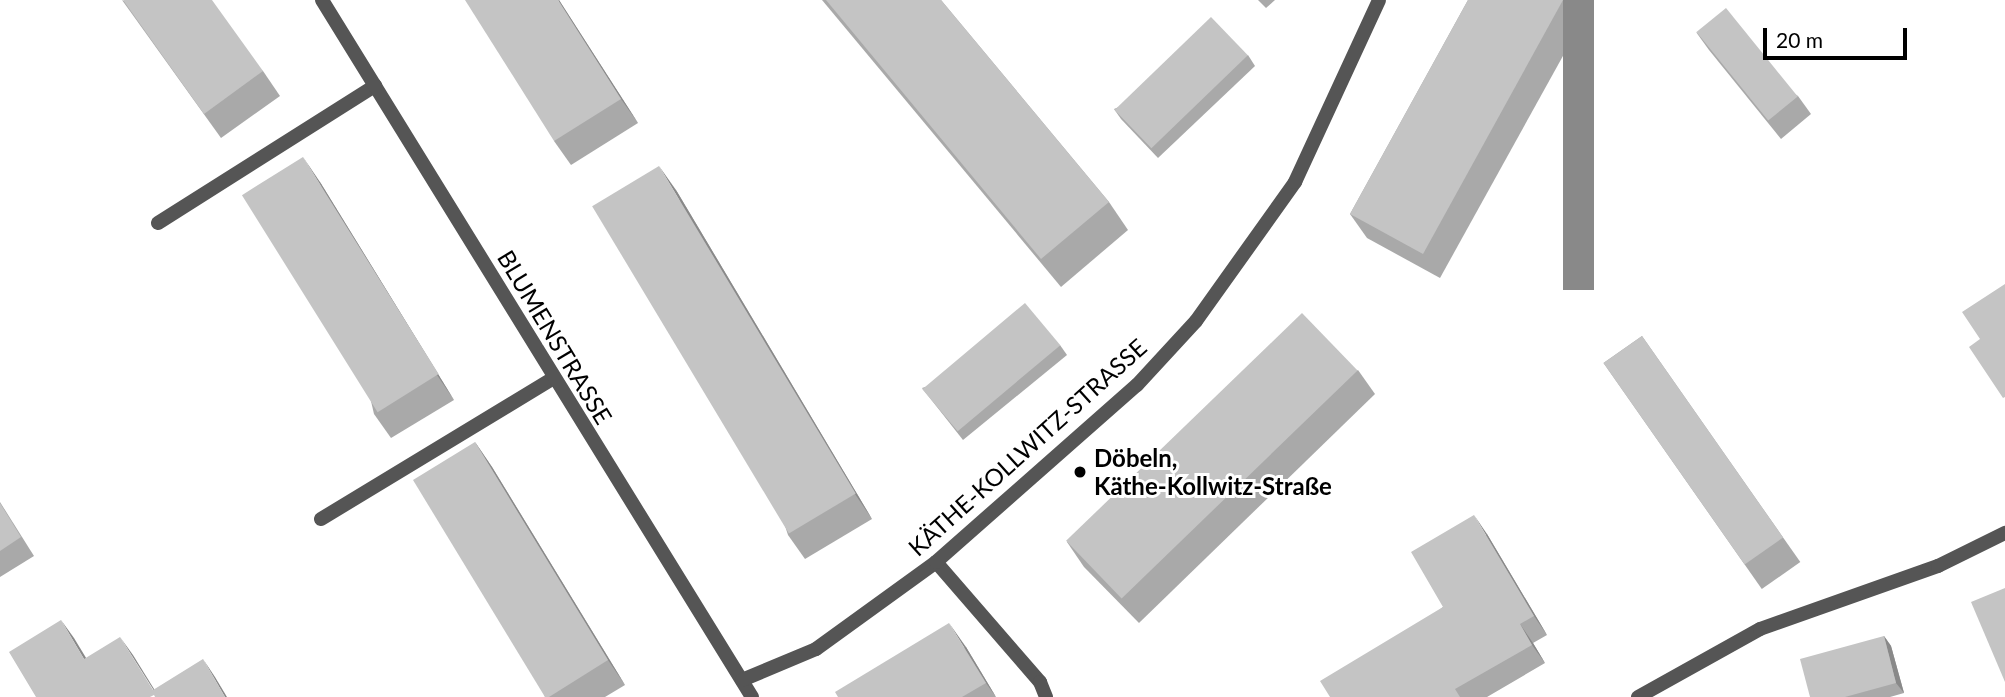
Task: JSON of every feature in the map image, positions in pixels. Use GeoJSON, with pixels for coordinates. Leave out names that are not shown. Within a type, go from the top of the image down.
{"type":"FeatureCollection","features":[{"type":"Feature","properties":{"kind":"street","name":"BLUMENSTRASSE"},"geometry":{"type":"LineString","coordinates":[[321,0],[752,697]]}},
{"type":"Feature","properties":{"kind":"street","name":"KÄTHE-KOLLWITZ-STRASSE"},"geometry":{"type":"LineString","coordinates":[[743,680],[816,649],[936,562],[1131,391],[1196,321],[1295,182],[1379,0]]}},
{"type":"Feature","properties":{"kind":"street"},"geometry":{"type":"LineString","coordinates":[[158,223],[375,86]]}},
{"type":"Feature","properties":{"kind":"street"},"geometry":{"type":"LineString","coordinates":[[321,519],[554,378]]}},
{"type":"Feature","properties":{"kind":"street"},"geometry":{"type":"LineString","coordinates":[[1638,697],[1760,629],[1938,566],[2005,533]]}},
{"type":"Feature","properties":{"kind":"street"},"geometry":{"type":"LineString","coordinates":[[936,562],[1040,682],[1046,697]]}},
{"type":"Feature","properties":{"kind":"building"},"geometry":{"type":"Polygon","coordinates":[[[123,0],[212,0],[263,71],[204,114],[123,0]]]}},
{"type":"Feature","properties":{"kind":"building"},"geometry":{"type":"Polygon","coordinates":[[[465,0],[558,0],[621,99],[554,141],[465,0]]]}},
{"type":"Feature","properties":{"kind":"building"},"geometry":{"type":"Polygon","coordinates":[[[826,0],[941,0],[1109,202],[1041,259],[826,0]]]}},
{"type":"Feature","properties":{"kind":"building"},"geometry":{"type":"Polygon","coordinates":[[[1468,0],[1563,0],[1423,254],[1350,214],[1468,0]]]}},
{"type":"Feature","properties":{"kind":"building"},"geometry":{"type":"Polygon","coordinates":[[[1726,8],[1798,97],[1768,121],[1696,32],[1726,8]]]}},
{"type":"Feature","properties":{"kind":"building"},"geometry":{"type":"Polygon","coordinates":[[[1211,17],[1248,55],[1151,148],[1115,110],[1211,17]]]}},
{"type":"Feature","properties":{"kind":"building"},"geometry":{"type":"Polygon","coordinates":[[[303,157],[439,374],[378,412],[242,195],[303,157]]]}},
{"type":"Feature","properties":{"kind":"building"},"geometry":{"type":"Polygon","coordinates":[[[659,166],[856,493],[789,534],[592,206],[659,166]]]}},
{"type":"Feature","properties":{"kind":"building"},"geometry":{"type":"Polygon","coordinates":[[[2005,284],[2003,398],[1969,347],[1980,339],[1962,312],[2005,284]]]}},
{"type":"Feature","properties":{"kind":"building"},"geometry":{"type":"Polygon","coordinates":[[[1025,303],[1060,345],[958,431],[922,389],[1025,303]]]}},
{"type":"Feature","properties":{"kind":"building"},"geometry":{"type":"Polygon","coordinates":[[[1302,313],[1358,371],[1122,598],[1066,541],[1302,313]]]}},
{"type":"Feature","properties":{"kind":"building"},"geometry":{"type":"Polygon","coordinates":[[[1642,336],[1783,538],[1745,564],[1603,363],[1642,336]]]}},
{"type":"Feature","properties":{"kind":"building"},"geometry":{"type":"Polygon","coordinates":[[[475,442],[608,660],[549,697],[545,697],[413,480],[475,442]]]}},
{"type":"Feature","properties":{"kind":"building"},"geometry":{"type":"Polygon","coordinates":[[[0,503],[21,537],[0,551],[0,503]]]}},
{"type":"Feature","properties":{"kind":"building"},"geometry":{"type":"Polygon","coordinates":[[[1474,515],[1534,616],[1520,624],[1532,645],[1455,689],[1460,697],[1330,697],[1320,681],[1443,607],[1411,552],[1474,515]]]}},
{"type":"Feature","properties":{"kind":"building"},"geometry":{"type":"Polygon","coordinates":[[[2005,588],[2005,682],[1971,602],[2005,588]]]}},
{"type":"Feature","properties":{"kind":"building"},"geometry":{"type":"Polygon","coordinates":[[[61,620],[84,659],[120,637],[153,690],[203,659],[225,697],[36,697],[9,652],[61,620]]]}},
{"type":"Feature","properties":{"kind":"building"},"geometry":{"type":"Polygon","coordinates":[[[949,623],[986,683],[962,697],[838,697],[835,692],[949,623]]]}},
{"type":"Feature","properties":{"kind":"building"},"geometry":{"type":"Polygon","coordinates":[[[1884,636],[1896,683],[1845,697],[1810,697],[1800,659],[1884,636]]]}},
{"type":"Feature","properties":{"kind":"place","name":"Döbeln, Käthe-Kollwitz-Straße"},"geometry":{"type":"Point","coordinates":[1080,472]}}]}
